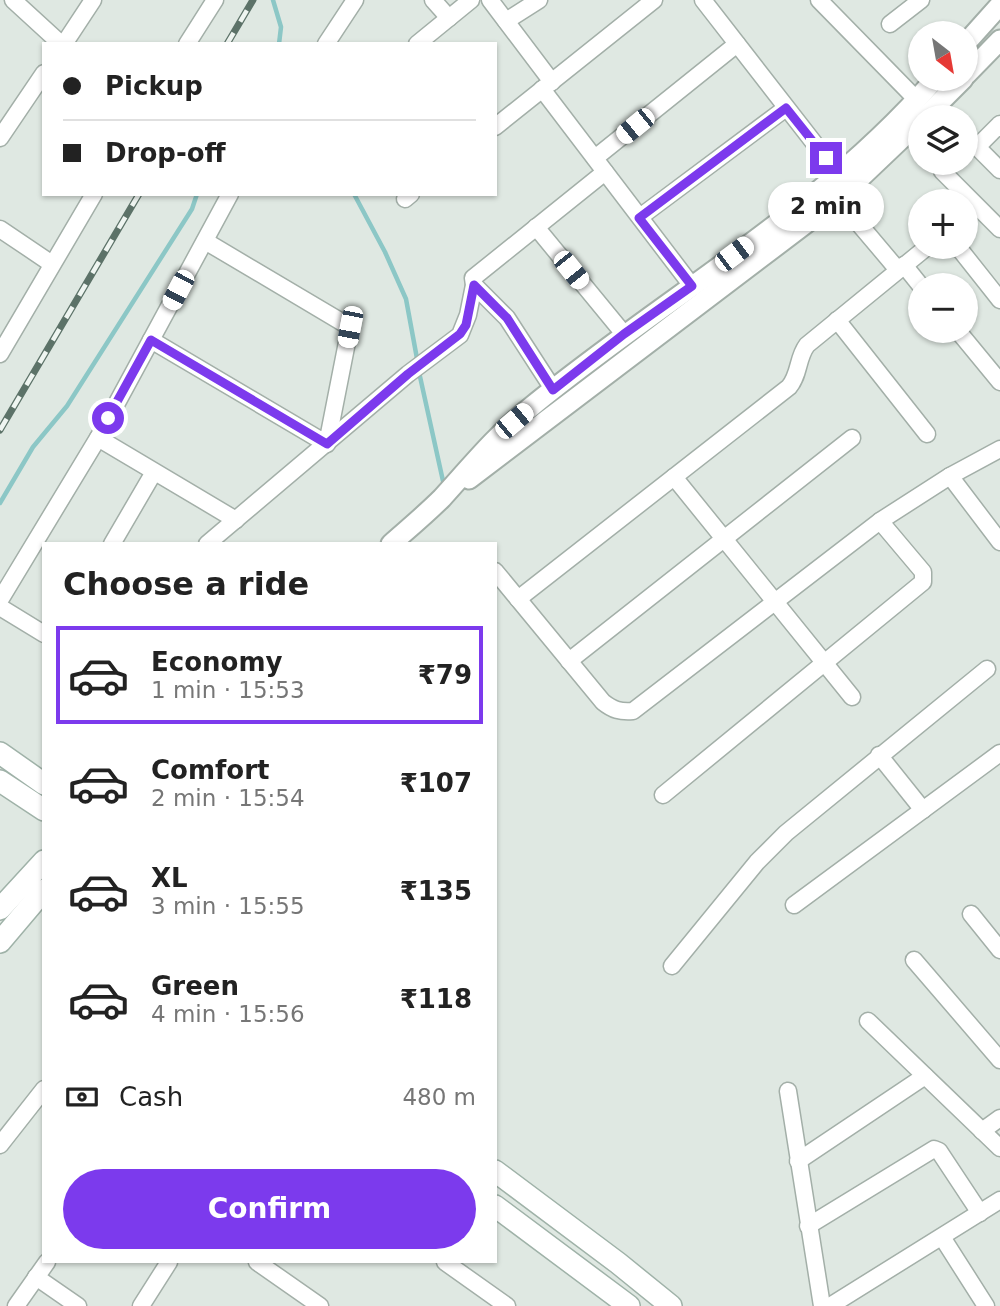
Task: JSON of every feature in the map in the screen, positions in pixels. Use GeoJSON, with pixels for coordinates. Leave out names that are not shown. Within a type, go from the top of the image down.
{"type":"FeatureCollection","features":[{"type":"Feature","properties":{"kind":"main road"},"geometry":{"type":"LineString","coordinates":[[0,753],[42,783]]}},
{"type":"Feature","properties":{"kind":"main road"},"geometry":{"type":"LineString","coordinates":[[0,781],[42,809]]}},
{"type":"Feature","properties":{"kind":"main road"},"geometry":{"type":"LineString","coordinates":[[0,909],[42,863]]}},
{"type":"Feature","properties":{"kind":"main road"},"geometry":{"type":"LineString","coordinates":[[0,942],[42,892]]}},
{"type":"Feature","properties":{"kind":"main road"},"geometry":{"type":"LineString","coordinates":[[497,1172],[671,1306]]}},
{"type":"Feature","properties":{"kind":"main road"},"geometry":{"type":"LineString","coordinates":[[497,1208],[626,1305]]}},
{"type":"Feature","properties":{"kind":"street"},"geometry":{"type":"LineString","coordinates":[[63,42],[93,0]]}},
{"type":"Feature","properties":{"kind":"street"},"geometry":{"type":"LineString","coordinates":[[188,42],[215,0]]}},
{"type":"Feature","properties":{"kind":"street"},"geometry":{"type":"LineString","coordinates":[[327,42],[355,0]]}},
{"type":"Feature","properties":{"kind":"street"},"geometry":{"type":"LineString","coordinates":[[433,0],[449,18]]}},
{"type":"Feature","properties":{"kind":"street"},"geometry":{"type":"LineString","coordinates":[[419,42],[471,0]]}},
{"type":"Feature","properties":{"kind":"street"},"geometry":{"type":"LineString","coordinates":[[489,0],[506,21],[594,158],[692,286]]}},
{"type":"Feature","properties":{"kind":"street"},"geometry":{"type":"LineString","coordinates":[[506,21],[538,0]]}},
{"type":"Feature","properties":{"kind":"street"},"geometry":{"type":"LineString","coordinates":[[703,0],[839,175]]}},
{"type":"Feature","properties":{"kind":"street"},"geometry":{"type":"LineString","coordinates":[[819,0],[931,102]]}},
{"type":"Feature","properties":{"kind":"street"},"geometry":{"type":"LineString","coordinates":[[497,125],[647,2]]}},
{"type":"Feature","properties":{"kind":"street"},"geometry":{"type":"LineString","coordinates":[[22,3],[60,42]]}},
{"type":"Feature","properties":{"kind":"street"},"geometry":{"type":"LineString","coordinates":[[890,24],[911,3]]}},
{"type":"Feature","properties":{"kind":"street"},"geometry":{"type":"LineString","coordinates":[[978,30],[1000,5]]}},
{"type":"Feature","properties":{"kind":"street"},"geometry":{"type":"LineString","coordinates":[[978,63],[1000,41]]}},
{"type":"Feature","properties":{"kind":"street"},"geometry":{"type":"LineString","coordinates":[[594,158],[737,44]]}},
{"type":"Feature","properties":{"kind":"street"},"geometry":{"type":"LineString","coordinates":[[0,138],[42,76]]}},
{"type":"Feature","properties":{"kind":"street"},"geometry":{"type":"LineString","coordinates":[[440,500],[497,435],[624,334],[839,175],[946,91]]}},
{"type":"Feature","properties":{"kind":"street"},"geometry":{"type":"LineString","coordinates":[[639,218],[786,108]]}},
{"type":"Feature","properties":{"kind":"street"},"geometry":{"type":"LineString","coordinates":[[978,137],[1000,124]]}},
{"type":"Feature","properties":{"kind":"street"},"geometry":{"type":"LineString","coordinates":[[393,542],[440,500],[838,199],[908,132]]}},
{"type":"Feature","properties":{"kind":"street"},"geometry":{"type":"LineString","coordinates":[[978,147],[1000,170]]}},
{"type":"Feature","properties":{"kind":"street"},"geometry":{"type":"LineString","coordinates":[[209,542],[408,374],[460,334],[466,325],[473,278],[605,172]]}},
{"type":"Feature","properties":{"kind":"street"},"geometry":{"type":"LineString","coordinates":[[0,354],[93,196]]}},
{"type":"Feature","properties":{"kind":"street"},"geometry":{"type":"LineString","coordinates":[[43,541],[229,196]]}},
{"type":"Feature","properties":{"kind":"street"},"geometry":{"type":"LineString","coordinates":[[838,199],[908,274]]}},
{"type":"Feature","properties":{"kind":"street"},"geometry":{"type":"LineString","coordinates":[[978,215],[1000,229]]}},
{"type":"Feature","properties":{"kind":"street"},"geometry":{"type":"LineString","coordinates":[[536,226],[624,334]]}},
{"type":"Feature","properties":{"kind":"street"},"geometry":{"type":"LineString","coordinates":[[0,229],[52,264]]}},
{"type":"Feature","properties":{"kind":"street"},"geometry":{"type":"LineString","coordinates":[[205,241],[350,327],[327,444]]}},
{"type":"Feature","properties":{"kind":"street"},"geometry":{"type":"LineString","coordinates":[[518,599],[789,387],[795,380],[801,353],[807,345],[912,259]]}},
{"type":"Feature","properties":{"kind":"street"},"geometry":{"type":"LineString","coordinates":[[968,259],[1000,300]]}},
{"type":"Feature","properties":{"kind":"street"},"geometry":{"type":"LineString","coordinates":[[474,285],[507,318],[553,390]]}},
{"type":"Feature","properties":{"kind":"street"},"geometry":{"type":"LineString","coordinates":[[837,320],[927,434]]}},
{"type":"Feature","properties":{"kind":"street"},"geometry":{"type":"LineString","coordinates":[[151,340],[327,444]]}},
{"type":"Feature","properties":{"kind":"street"},"geometry":{"type":"LineString","coordinates":[[968,343],[1000,382]]}},
{"type":"Feature","properties":{"kind":"street"},"geometry":{"type":"LineString","coordinates":[[98,438],[236,520]]}},
{"type":"Feature","properties":{"kind":"street"},"geometry":{"type":"LineString","coordinates":[[569,661],[852,438]]}},
{"type":"Feature","properties":{"kind":"street"},"geometry":{"type":"LineString","coordinates":[[497,573],[611,709],[632,711],[880,521],[950,476],[1000,449]]}},
{"type":"Feature","properties":{"kind":"street"},"geometry":{"type":"LineString","coordinates":[[113,542],[154,472]]}},
{"type":"Feature","properties":{"kind":"street"},"geometry":{"type":"LineString","coordinates":[[950,476],[1000,542]]}},
{"type":"Feature","properties":{"kind":"street"},"geometry":{"type":"LineString","coordinates":[[674,477],[852,697]]}},
{"type":"Feature","properties":{"kind":"street"},"geometry":{"type":"LineString","coordinates":[[663,795],[923,582],[922,572],[880,521]]}},
{"type":"Feature","properties":{"kind":"street"},"geometry":{"type":"LineString","coordinates":[[0,600],[42,542]]}},
{"type":"Feature","properties":{"kind":"street"},"geometry":{"type":"LineString","coordinates":[[0,607],[42,633]]}},
{"type":"Feature","properties":{"kind":"street"},"geometry":{"type":"LineString","coordinates":[[671,966],[757,862],[786,833],[988,669]]}},
{"type":"Feature","properties":{"kind":"street"},"geometry":{"type":"LineString","coordinates":[[794,905],[1000,753]]}},
{"type":"Feature","properties":{"kind":"street"},"geometry":{"type":"LineString","coordinates":[[879,755],[923,810]]}},
{"type":"Feature","properties":{"kind":"street"},"geometry":{"type":"LineString","coordinates":[[971,914],[1000,950]]}},
{"type":"Feature","properties":{"kind":"street"},"geometry":{"type":"LineString","coordinates":[[914,960],[1000,1060]]}},
{"type":"Feature","properties":{"kind":"street"},"geometry":{"type":"LineString","coordinates":[[868,1021],[1000,1148]]}},
{"type":"Feature","properties":{"kind":"street"},"geometry":{"type":"LineString","coordinates":[[798,1161],[925,1076]]}},
{"type":"Feature","properties":{"kind":"street"},"geometry":{"type":"LineString","coordinates":[[0,1145],[6,1125],[42,1091]]}},
{"type":"Feature","properties":{"kind":"street"},"geometry":{"type":"LineString","coordinates":[[788,1091],[822,1306]]}},
{"type":"Feature","properties":{"kind":"street"},"geometry":{"type":"LineString","coordinates":[[982,1131],[1000,1118]]}},
{"type":"Feature","properties":{"kind":"street"},"geometry":{"type":"LineString","coordinates":[[808,1226],[934,1149],[939,1151],[980,1213]]}},
{"type":"Feature","properties":{"kind":"street"},"geometry":{"type":"LineString","coordinates":[[830,1306],[1000,1200]]}},
{"type":"Feature","properties":{"kind":"street"},"geometry":{"type":"LineString","coordinates":[[942,1237],[986,1306]]}},
{"type":"Feature","properties":{"kind":"street"},"geometry":{"type":"LineString","coordinates":[[16,1306],[46,1263]]}},
{"type":"Feature","properties":{"kind":"street"},"geometry":{"type":"LineString","coordinates":[[141,1306],[168,1263]]}},
{"type":"Feature","properties":{"kind":"street"},"geometry":{"type":"LineString","coordinates":[[258,1263],[310,1303]]}},
{"type":"Feature","properties":{"kind":"street"},"geometry":{"type":"LineString","coordinates":[[446,1263],[507,1306]]}},
{"type":"Feature","properties":{"kind":"street"},"geometry":{"type":"LineString","coordinates":[[36,1278],[78,1306]]}},
{"type":"Feature","properties":{"kind":"waterway"},"geometry":{"type":"LineString","coordinates":[[273,0],[281,27],[279,42]]}},
{"type":"Feature","properties":{"kind":"waterway"},"geometry":{"type":"LineString","coordinates":[[0,503],[33,447],[67,406],[192,209],[196,196]]}},
{"type":"Feature","properties":{"kind":"waterway"},"geometry":{"type":"LineString","coordinates":[[355,196],[406,299],[418,364]]}},
{"type":"Feature","properties":{"kind":"waterway"},"geometry":{"type":"LineString","coordinates":[[419,372],[443,481]]}},
{"type":"Feature","properties":{"kind":"railway"},"geometry":{"type":"LineString","coordinates":[[228,42],[253,0]]}},
{"type":"Feature","properties":{"kind":"railway"},"geometry":{"type":"LineString","coordinates":[[0,430],[138,196]]}},
{"type":"Feature","properties":{"kind":"route"},"geometry":{"type":"LineString","coordinates":[[108,418],[151,340],[327,444],[408,374],[460,334],[466,325],[474,285],[507,318],[553,390],[624,334],[692,286],[639,218],[786,108],[826,158]]}}]}
